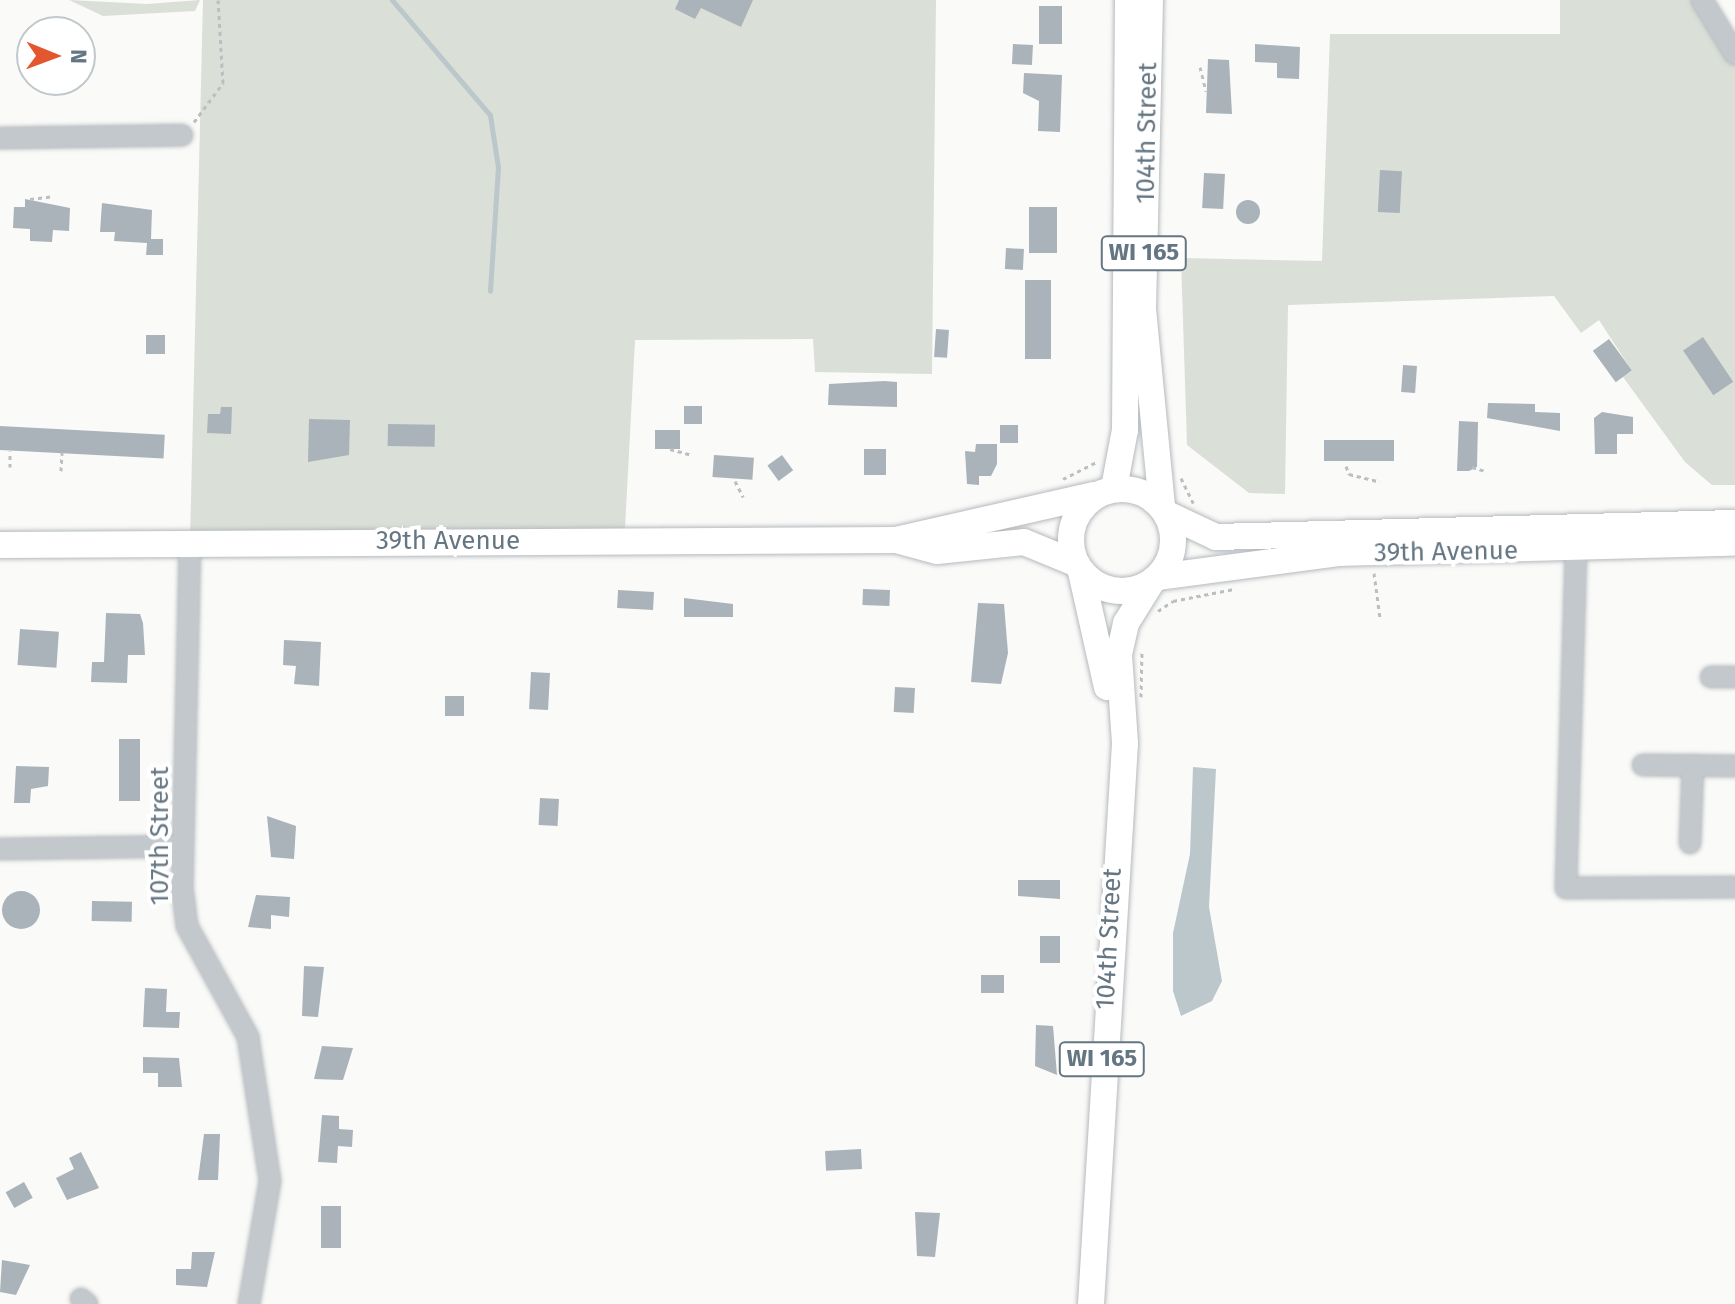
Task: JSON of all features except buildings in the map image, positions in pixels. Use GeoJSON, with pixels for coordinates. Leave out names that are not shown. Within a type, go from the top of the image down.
{"type":"FeatureCollection","features":[{"type":"Feature","properties":{"kind":"main road","name":"104th Street"},"geometry":{"type":"LineString","coordinates":[[1108,490],[1125,430],[1128,0]]}},
{"type":"Feature","properties":{"kind":"main road","name":"104th Street"},"geometry":{"type":"LineString","coordinates":[[1150,0],[1143,309],[1164,510]]}},
{"type":"Feature","properties":{"kind":"main road"},"geometry":{"type":"LineString","coordinates":[[1108,490],[1148,494],[1164,510]]}},
{"type":"Feature","properties":{"kind":"main road","name":"39th Avenue"},"geometry":{"type":"LineString","coordinates":[[0,545],[190,541],[896,540],[1108,490]]}},
{"type":"Feature","properties":{"kind":"main road","name":"WI 165"},"geometry":{"type":"LineString","coordinates":[[1078,567],[1078,513],[1108,490]]}},
{"type":"Feature","properties":{"kind":"main road","name":"39th Avenue"},"geometry":{"type":"LineString","coordinates":[[1164,510],[1216,537],[1375,540],[1576,550],[1735,543]]}},
{"type":"Feature","properties":{"kind":"main road","name":"WI 165"},"geometry":{"type":"LineString","coordinates":[[1155,580],[1173,547],[1164,510]]}},
{"type":"Feature","properties":{"kind":"main road","name":"39th Avenue"},"geometry":{"type":"LineString","coordinates":[[1155,580],[1375,540],[1735,523]]}},
{"type":"Feature","properties":{"kind":"main road","name":"39th Avenue"},"geometry":{"type":"LineString","coordinates":[[896,540],[937,551],[1024,542],[1078,567]]}},
{"type":"Feature","properties":{"kind":"main road","name":"104th Street"},"geometry":{"type":"LineString","coordinates":[[1078,567],[1106,672],[1116,814]]}},
{"type":"Feature","properties":{"kind":"main road"},"geometry":{"type":"LineString","coordinates":[[1078,567],[1122,592],[1155,580]]}},
{"type":"Feature","properties":{"kind":"main road","name":"104th Street"},"geometry":{"type":"LineString","coordinates":[[1091,1304],[1116,814],[1125,743],[1119,654],[1126,623],[1155,580]]}},
{"type":"Feature","properties":{"kind":"street"},"geometry":{"type":"LineString","coordinates":[[1702,0],[1735,54]]}},
{"type":"Feature","properties":{"kind":"street"},"geometry":{"type":"LineString","coordinates":[[0,138],[182,135]]}},
{"type":"Feature","properties":{"kind":"street","name":"107th Street"},"geometry":{"type":"LineString","coordinates":[[190,541],[182,846],[187,926],[248,1037],[270,1181],[249,1304]]}},
{"type":"Feature","properties":{"kind":"street"},"geometry":{"type":"LineString","coordinates":[[1576,550],[1566,888],[1735,887]]}},
{"type":"Feature","properties":{"kind":"street"},"geometry":{"type":"LineString","coordinates":[[1711,677],[1735,677]]}},
{"type":"Feature","properties":{"kind":"street"},"geometry":{"type":"LineString","coordinates":[[1643,765],[1735,766]]}},
{"type":"Feature","properties":{"kind":"street"},"geometry":{"type":"LineString","coordinates":[[1690,843],[1693,765]]}},
{"type":"Feature","properties":{"kind":"street"},"geometry":{"type":"LineString","coordinates":[[0,849],[182,846]]}},
{"type":"Feature","properties":{"kind":"path"},"geometry":{"type":"LineString","coordinates":[[182,135],[223,83],[218,0]]}},
{"type":"Feature","properties":{"kind":"path"},"geometry":{"type":"LineString","coordinates":[[1200,67],[1206,91]]}},
{"type":"Feature","properties":{"kind":"path"},"geometry":{"type":"LineString","coordinates":[[30,199],[53,196]]}},
{"type":"Feature","properties":{"kind":"path"},"geometry":{"type":"LineString","coordinates":[[670,449],[692,455]]}},
{"type":"Feature","properties":{"kind":"path"},"geometry":{"type":"LineString","coordinates":[[10,451],[10,467]]}},
{"type":"Feature","properties":{"kind":"path"},"geometry":{"type":"LineString","coordinates":[[61,471],[62,452]]}},
{"type":"Feature","properties":{"kind":"path"},"geometry":{"type":"LineString","coordinates":[[1053,482],[1095,465],[1105,452]]}},
{"type":"Feature","properties":{"kind":"path"},"geometry":{"type":"LineString","coordinates":[[1346,466],[1349,474],[1380,482]]}},
{"type":"Feature","properties":{"kind":"path"},"geometry":{"type":"LineString","coordinates":[[1472,467],[1485,471]]}},
{"type":"Feature","properties":{"kind":"path"},"geometry":{"type":"LineString","coordinates":[[1179,471],[1185,492],[1202,509]]}},
{"type":"Feature","properties":{"kind":"path"},"geometry":{"type":"LineString","coordinates":[[735,481],[743,497]]}},
{"type":"Feature","properties":{"kind":"path"},"geometry":{"type":"LineString","coordinates":[[1375,540],[1380,618]]}},
{"type":"Feature","properties":{"kind":"path"},"geometry":{"type":"LineString","coordinates":[[1151,621],[1173,601],[1242,588]]}},
{"type":"Feature","properties":{"kind":"path"},"geometry":{"type":"LineString","coordinates":[[1144,639],[1147,690]]}},
{"type":"Feature","properties":{"kind":"shaded area"},"geometry":{"type":"Polygon","coordinates":[[[69,0],[147,4],[200,0],[195,11],[103,16],[69,0]]]}},
{"type":"Feature","properties":{"kind":"shaded area"},"geometry":{"type":"Polygon","coordinates":[[[203,0],[936,0],[932,374],[815,372],[813,339],[635,340],[625,528],[190,541],[203,0]]]}},
{"type":"Feature","properties":{"kind":"shaded area"},"geometry":{"type":"Polygon","coordinates":[[[1560,0],[1702,0],[1735,54],[1735,485],[1712,485],[1685,462],[1623,377],[1632,371],[1599,320],[1581,333],[1554,296],[1288,305],[1285,494],[1249,493],[1187,445],[1181,258],[1322,261],[1330,34],[1560,34],[1560,0]]]}},
{"type":"Feature","properties":{"kind":"shaded area"},"geometry":{"type":"Polygon","coordinates":[[[1193,767],[1216,769],[1209,907],[1222,981],[1212,1001],[1181,1016],[1173,991],[1173,933],[1190,854],[1193,767]]]}},
{"type":"Feature","properties":{"kind":"waterway"},"geometry":{"type":"LineString","coordinates":[[392,0],[490,115],[498,167],[490,291]]}}]}
